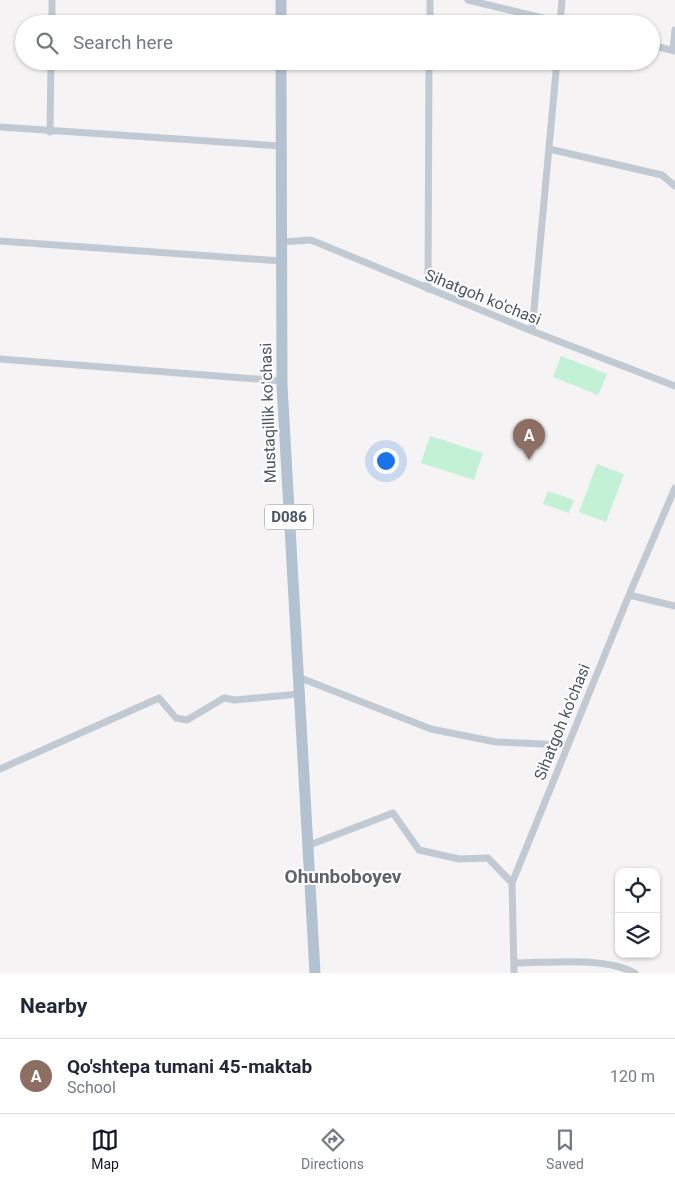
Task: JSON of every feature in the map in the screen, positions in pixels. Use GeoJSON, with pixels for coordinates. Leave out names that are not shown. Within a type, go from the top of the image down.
{"type":"FeatureCollection","features":[{"type":"Feature","properties":{"kind":"main road"},"geometry":{"type":"LineString","coordinates":[[281,0],[281,15]]}},
{"type":"Feature","properties":{"kind":"main road","name":"Mustaqillik koʻchasi"},"geometry":{"type":"LineString","coordinates":[[281,70],[282,381],[315,973]]}},
{"type":"Feature","properties":{"kind":"street"},"geometry":{"type":"LineString","coordinates":[[52,0],[52,15]]}},
{"type":"Feature","properties":{"kind":"street"},"geometry":{"type":"LineString","coordinates":[[430,0],[430,15]]}},
{"type":"Feature","properties":{"kind":"street"},"geometry":{"type":"LineString","coordinates":[[468,0],[529,15]]}},
{"type":"Feature","properties":{"kind":"street"},"geometry":{"type":"LineString","coordinates":[[562,0],[562,15]]}},
{"type":"Feature","properties":{"kind":"street"},"geometry":{"type":"LineString","coordinates":[[660,47],[674,50],[675,30]]}},
{"type":"Feature","properties":{"kind":"street"},"geometry":{"type":"LineString","coordinates":[[50,132],[51,70]]}},
{"type":"Feature","properties":{"kind":"street"},"geometry":{"type":"LineString","coordinates":[[428,290],[429,70]]}},
{"type":"Feature","properties":{"kind":"street"},"geometry":{"type":"LineString","coordinates":[[532,331],[556,70]]}},
{"type":"Feature","properties":{"kind":"street"},"geometry":{"type":"LineString","coordinates":[[0,127],[50,132],[281,146]]}},
{"type":"Feature","properties":{"kind":"street"},"geometry":{"type":"LineString","coordinates":[[549,149],[662,175],[675,186]]}},
{"type":"Feature","properties":{"kind":"street","name":"Sihatgoh ko'chasi"},"geometry":{"type":"LineString","coordinates":[[282,242],[311,240],[428,290],[675,386]]}},
{"type":"Feature","properties":{"kind":"street"},"geometry":{"type":"LineString","coordinates":[[0,241],[281,262]]}},
{"type":"Feature","properties":{"kind":"street"},"geometry":{"type":"LineString","coordinates":[[0,359],[282,381]]}},
{"type":"Feature","properties":{"kind":"street","name":"Sihatgoh ko'chasi"},"geometry":{"type":"LineString","coordinates":[[514,973],[512,883],[567,745],[675,488]]}},
{"type":"Feature","properties":{"kind":"street"},"geometry":{"type":"LineString","coordinates":[[629,595],[675,606]]}},
{"type":"Feature","properties":{"kind":"street"},"geometry":{"type":"LineString","coordinates":[[298,677],[431,729],[496,742],[567,745]]}},
{"type":"Feature","properties":{"kind":"street"},"geometry":{"type":"LineString","coordinates":[[0,768],[159,698],[176,718],[187,720],[224,698],[236,700],[299,694]]}},
{"type":"Feature","properties":{"kind":"street"},"geometry":{"type":"LineString","coordinates":[[307,846],[393,813],[419,850],[459,859],[488,858],[512,883]]}},
{"type":"Feature","properties":{"kind":"street"},"geometry":{"type":"LineString","coordinates":[[514,963],[601,963],[627,968],[635,973]]}},
{"type":"Feature","properties":{"kind":"green space"},"geometry":{"type":"Polygon","coordinates":[[[561,356],[607,374],[598,395],[553,377],[561,356]]]}},
{"type":"Feature","properties":{"kind":"green space"},"geometry":{"type":"Polygon","coordinates":[[[430,436],[483,453],[474,480],[421,463],[430,436]]]}},
{"type":"Feature","properties":{"kind":"green space"},"geometry":{"type":"Polygon","coordinates":[[[597,464],[624,474],[606,522],[579,512],[597,464]]]}},
{"type":"Feature","properties":{"kind":"green space"},"geometry":{"type":"Polygon","coordinates":[[[548,491],[574,500],[569,513],[543,504],[548,491]]]}},
{"type":"Feature","properties":{"kind":"place","name":"Qo'shtepa tumani 45-maktab"},"geometry":{"type":"Point","coordinates":[529,460]}},
{"type":"Feature","properties":{"kind":"district","name":"Ohunboboyev"},"geometry":{"type":"Point","coordinates":[343,876]}}]}
